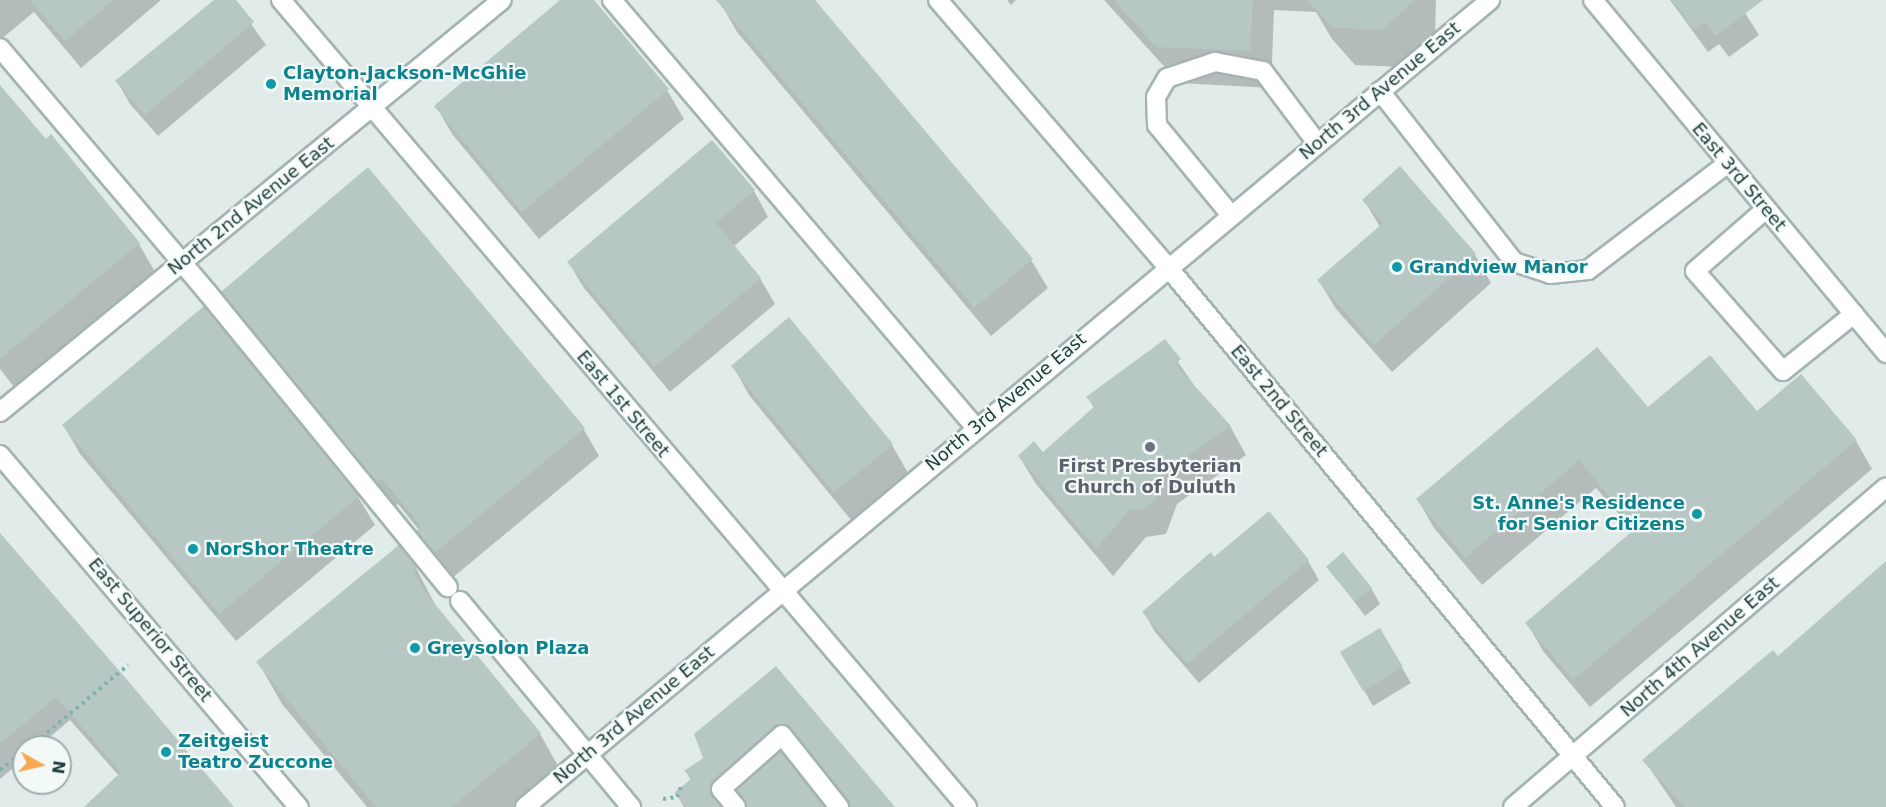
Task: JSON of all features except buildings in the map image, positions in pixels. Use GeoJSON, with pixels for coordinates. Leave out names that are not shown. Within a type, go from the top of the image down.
{"type":"FeatureCollection","features":[{"type":"Feature","properties":{"kind":"street","name":"East 1st Street"},"geometry":{"type":"LineString","coordinates":[[281,0],[967,807]]}},
{"type":"Feature","properties":{"kind":"street","name":"North 2nd Avenue East"},"geometry":{"type":"LineString","coordinates":[[0,412],[502,0]]}},
{"type":"Feature","properties":{"kind":"street"},"geometry":{"type":"LineString","coordinates":[[612,0],[976,428]]}},
{"type":"Feature","properties":{"kind":"street","name":"East 2nd Street"},"geometry":{"type":"LineString","coordinates":[[938,0],[1167,266],[1615,807]]}},
{"type":"Feature","properties":{"kind":"street","name":"North 3rd Avenue East"},"geometry":{"type":"LineString","coordinates":[[525,807],[1167,266],[1490,0]]}},
{"type":"Feature","properties":{"kind":"street","name":"East 3rd Street"},"geometry":{"type":"LineString","coordinates":[[1593,0],[1886,353]]}},
{"type":"Feature","properties":{"kind":"street"},"geometry":{"type":"LineString","coordinates":[[0,48],[182,263],[448,587]]}},
{"type":"Feature","properties":{"kind":"street"},"geometry":{"type":"LineString","coordinates":[[1230,214],[1157,125],[1156,97],[1167,78],[1215,62],[1263,72],[1317,143]]}},
{"type":"Feature","properties":{"kind":"street"},"geometry":{"type":"LineString","coordinates":[[1380,91],[1514,262],[1550,274],[1588,270],[1728,163]]}},
{"type":"Feature","properties":{"kind":"street"},"geometry":{"type":"LineString","coordinates":[[1766,208],[1695,271],[1783,371],[1854,314]]}},
{"type":"Feature","properties":{"kind":"street","name":"East Superior Street"},"geometry":{"type":"LineString","coordinates":[[0,455],[299,807]]}},
{"type":"Feature","properties":{"kind":"street","name":"North 4th Avenue East"},"geometry":{"type":"LineString","coordinates":[[1513,807],[1886,487]]}},
{"type":"Feature","properties":{"kind":"street"},"geometry":{"type":"LineString","coordinates":[[460,601],[631,807]]}},
{"type":"Feature","properties":{"kind":"street"},"geometry":{"type":"LineString","coordinates":[[736,807],[721,789],[782,735],[839,807]]}},
{"type":"Feature","properties":{"kind":"path"},"geometry":{"type":"LineString","coordinates":[[44,735],[128,664]]}},
{"type":"Feature","properties":{"kind":"path"},"geometry":{"type":"LineString","coordinates":[[663,799],[677,797],[681,787]]}},
{"type":"Feature","properties":{"kind":"place","name":"Clayton-Jackson-McGhie Memorial"},"geometry":{"type":"Point","coordinates":[271,84]}},
{"type":"Feature","properties":{"kind":"place","name":"Grandview Manor"},"geometry":{"type":"Point","coordinates":[1397,267]}},
{"type":"Feature","properties":{"kind":"place","name":"First Presbyterian Church of Duluth"},"geometry":{"type":"Point","coordinates":[1150,447]}},
{"type":"Feature","properties":{"kind":"place","name":"St. Anne's Residence for Senior Citizens"},"geometry":{"type":"Point","coordinates":[1697,514]}},
{"type":"Feature","properties":{"kind":"place","name":"NorShor Theatre"},"geometry":{"type":"Point","coordinates":[193,549]}},
{"type":"Feature","properties":{"kind":"place","name":"Greysolon Plaza"},"geometry":{"type":"Point","coordinates":[415,648]}},
{"type":"Feature","properties":{"kind":"place","name":"Zeitgeist Teatro Zuccone"},"geometry":{"type":"Point","coordinates":[166,752]}}]}
